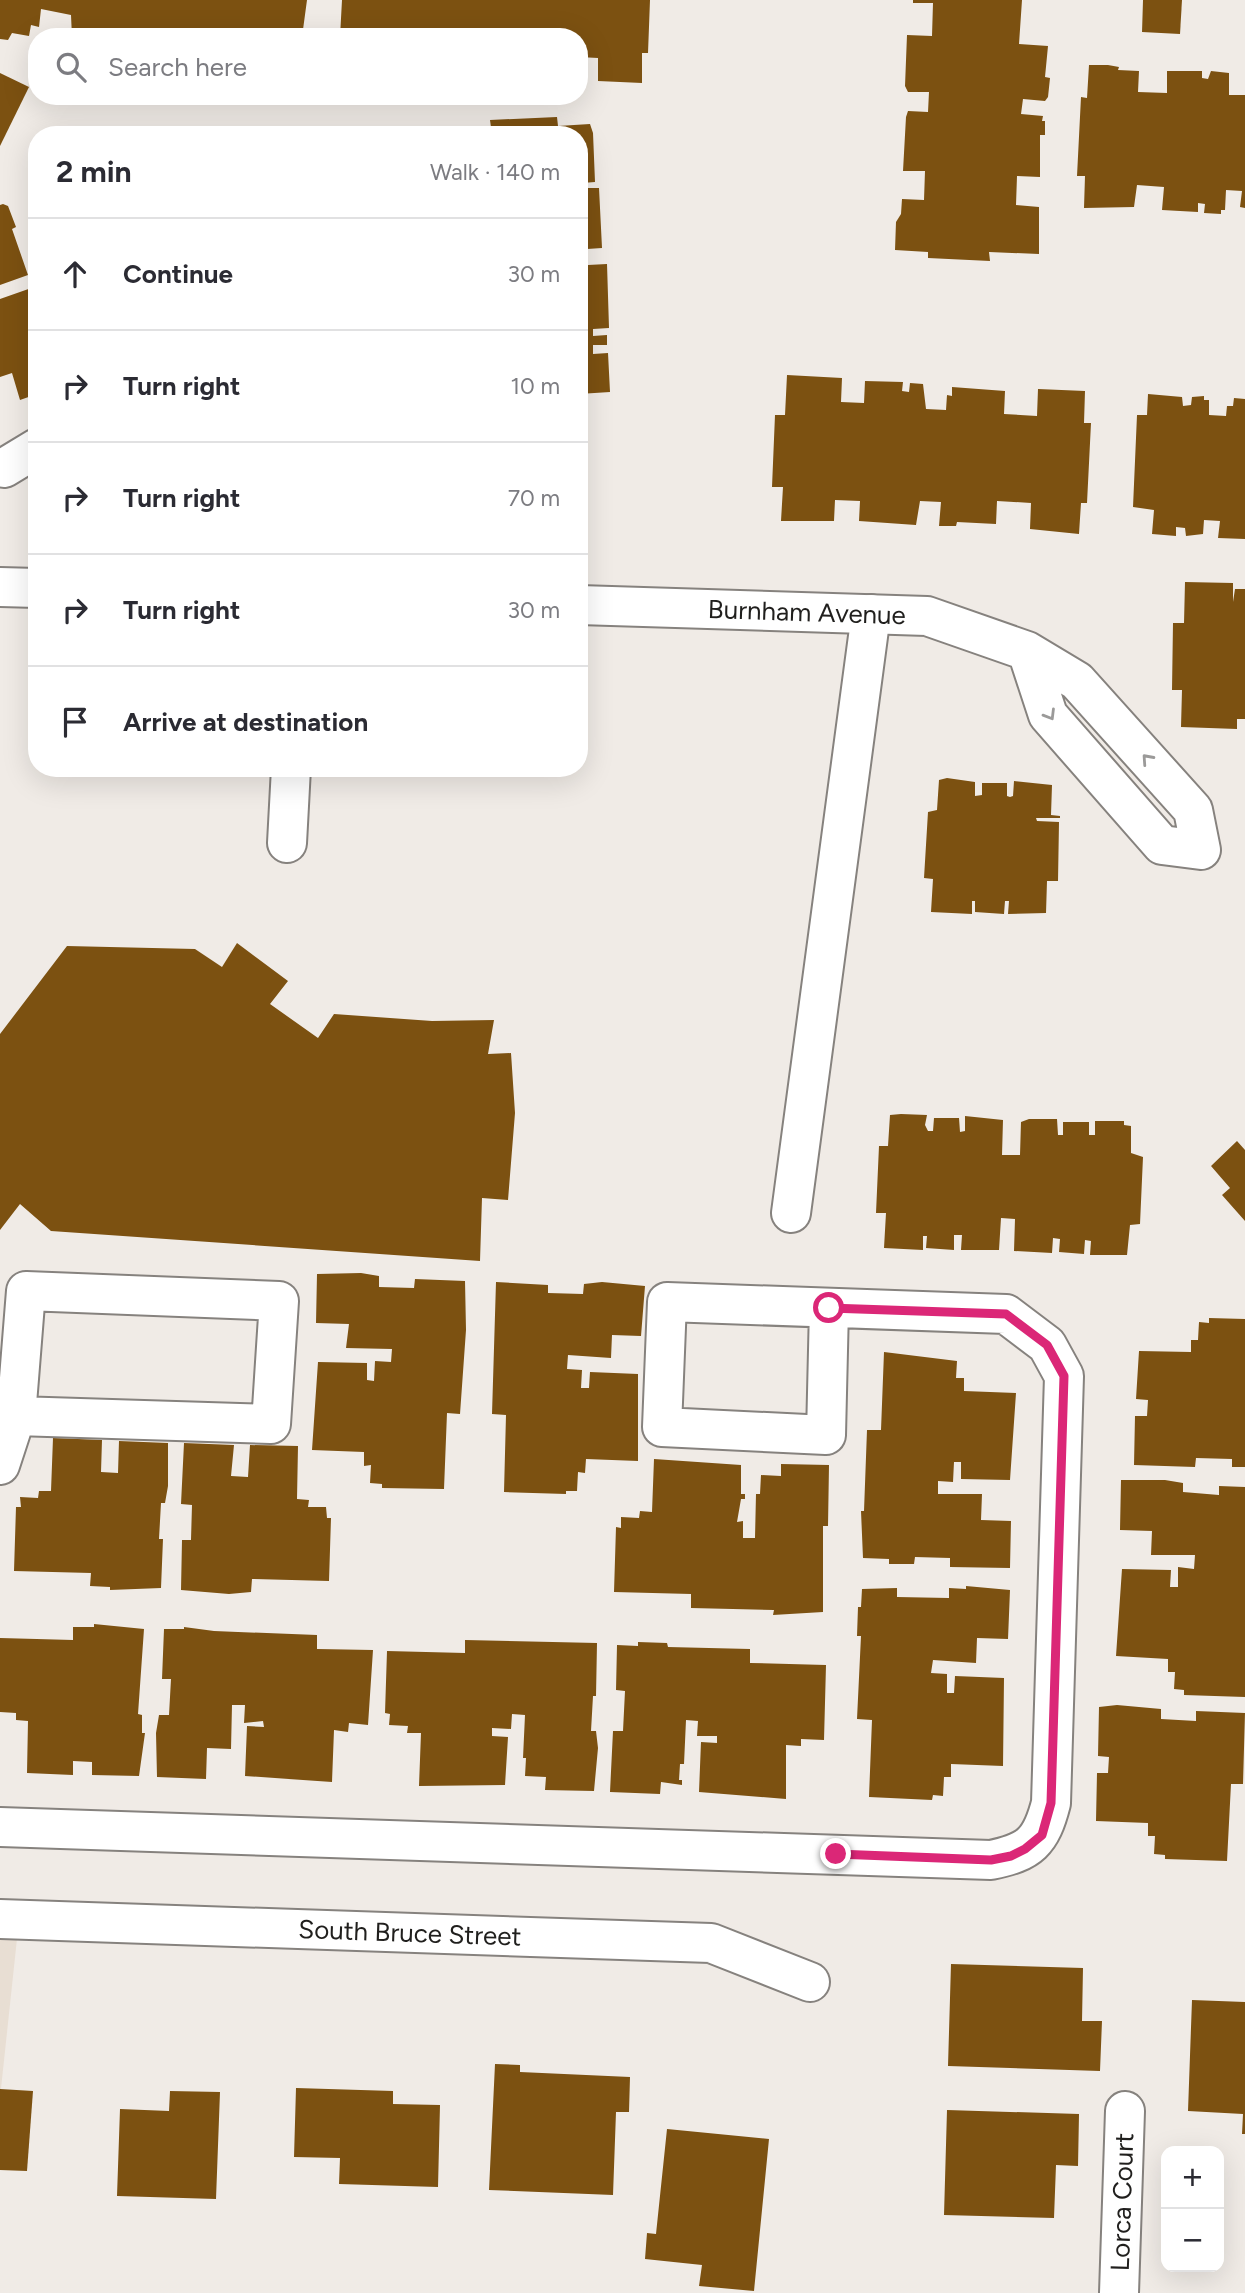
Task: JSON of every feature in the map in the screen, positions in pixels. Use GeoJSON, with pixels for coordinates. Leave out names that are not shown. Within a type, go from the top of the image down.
{"type":"FeatureCollection","features":[{"type":"Feature","properties":{"kind":"street"},"geometry":{"type":"LineString","coordinates":[[28,453],[4,468],[28,477]]}},
{"type":"Feature","properties":{"kind":"street"},"geometry":{"type":"LineString","coordinates":[[0,587],[28,588]]}},
{"type":"Feature","properties":{"kind":"street","name":"Burnham Avenue"},"geometry":{"type":"LineString","coordinates":[[588,605],[927,616],[1027,651],[1077,681],[1193,810],[1201,849],[1163,845],[1048,715],[1027,651]]}},
{"type":"Feature","properties":{"kind":"street"},"geometry":{"type":"LineString","coordinates":[[791,1213],[871,614]]}},
{"type":"Feature","properties":{"kind":"street"},"geometry":{"type":"LineString","coordinates":[[287,843],[291,777]]}},
{"type":"Feature","properties":{"kind":"street"},"geometry":{"type":"LineString","coordinates":[[0,1465],[16,1416],[26,1291],[279,1301],[271,1424],[16,1416]]}},
{"type":"Feature","properties":{"kind":"street"},"geometry":{"type":"LineString","coordinates":[[0,1827],[991,1860],[1025,1849],[1042,1835],[1051,1803],[1064,1376],[1047,1345],[1006,1314],[667,1302],[662,1427],[825,1435],[829,1308]]}},
{"type":"Feature","properties":{"kind":"street","name":"South Bruce Street"},"geometry":{"type":"LineString","coordinates":[[0,1919],[711,1942],[810,1982]]}},
{"type":"Feature","properties":{"kind":"street","name":"Lorca Court"},"geometry":{"type":"LineString","coordinates":[[1119,2293],[1125,2111]]}},
{"type":"Feature","properties":{"kind":"shaded area"},"geometry":{"type":"Polygon","coordinates":[[[0,1919],[19,1920],[0,2098],[0,1919]]]}},
{"type":"Feature","properties":{"kind":"building"},"geometry":{"type":"Polygon","coordinates":[[[0,0],[307,0],[303,28],[72,28],[71,15],[41,9],[39,27],[31,25],[28,36],[12,33],[8,40],[0,39],[0,0]]]}},
{"type":"Feature","properties":{"kind":"building"},"geometry":{"type":"Polygon","coordinates":[[[342,0],[650,0],[648,53],[642,53],[642,83],[598,81],[598,58],[588,57],[588,28],[340,28],[342,0]]]}},
{"type":"Feature","properties":{"kind":"building"},"geometry":{"type":"Polygon","coordinates":[[[913,0],[1022,0],[1019,44],[1048,46],[1045,77],[1050,78],[1048,97],[1045,101],[1023,99],[1021,114],[1043,116],[1042,121],[1045,121],[1045,135],[1040,135],[1040,177],[1017,176],[1016,205],[1039,207],[1039,254],[989,252],[990,261],[928,258],[928,252],[895,250],[896,222],[901,214],[902,199],[924,200],[925,171],[903,171],[906,117],[908,111],[928,112],[929,92],[908,92],[905,86],[907,35],[932,36],[933,3],[913,3],[913,0]]]}},
{"type":"Feature","properties":{"kind":"building"},"geometry":{"type":"Polygon","coordinates":[[[1143,0],[1182,0],[1180,34],[1142,32],[1143,0]]]}},
{"type":"Feature","properties":{"kind":"building"},"geometry":{"type":"Polygon","coordinates":[[[1089,65],[1108,65],[1119,67],[1118,70],[1139,71],[1138,92],[1167,93],[1167,71],[1202,71],[1202,78],[1208,79],[1211,71],[1229,73],[1229,95],[1245,95],[1245,208],[1240,207],[1242,191],[1226,190],[1225,210],[1221,210],[1221,214],[1204,213],[1205,204],[1198,203],[1198,212],[1162,210],[1164,187],[1137,185],[1134,207],[1084,208],[1085,176],[1077,176],[1081,97],[1087,98],[1089,65]]]}},
{"type":"Feature","properties":{"kind":"building"},"geometry":{"type":"Polygon","coordinates":[[[0,73],[28,87],[28,89],[0,146],[0,73]]]}},
{"type":"Feature","properties":{"kind":"building"},"geometry":{"type":"Polygon","coordinates":[[[557,117],[558,126],[491,126],[490,120],[557,117]]]}},
{"type":"Feature","properties":{"kind":"building"},"geometry":{"type":"Polygon","coordinates":[[[590,124],[593,133],[595,182],[588,183],[588,126],[558,126],[590,124]]]}},
{"type":"Feature","properties":{"kind":"building"},"geometry":{"type":"Polygon","coordinates":[[[588,188],[599,188],[602,248],[588,249],[588,188]]]}},
{"type":"Feature","properties":{"kind":"building"},"geometry":{"type":"Polygon","coordinates":[[[0,205],[8,206],[16,227],[12,229],[28,275],[0,285],[0,205]]]}},
{"type":"Feature","properties":{"kind":"building"},"geometry":{"type":"Polygon","coordinates":[[[607,264],[609,328],[593,329],[593,336],[607,335],[607,345],[593,345],[593,354],[608,353],[610,392],[588,393],[588,265],[607,264]]]}},
{"type":"Feature","properties":{"kind":"building"},"geometry":{"type":"Polygon","coordinates":[[[28,289],[28,397],[20,400],[12,373],[0,377],[0,299],[28,289]]]}},
{"type":"Feature","properties":{"kind":"building"},"geometry":{"type":"Polygon","coordinates":[[[787,375],[842,378],[841,402],[864,403],[865,381],[903,382],[902,391],[909,392],[910,383],[923,384],[926,409],[946,410],[947,395],[952,396],[952,387],[1005,391],[1004,414],[1037,416],[1038,389],[1085,391],[1084,423],[1091,423],[1087,503],[1081,503],[1079,534],[1030,529],[1031,503],[997,501],[996,524],[957,522],[956,526],[939,526],[941,502],[920,501],[916,525],[859,521],[860,501],[835,500],[834,521],[781,521],[783,487],[772,487],[775,415],[785,415],[787,375]]]}},
{"type":"Feature","properties":{"kind":"building"},"geometry":{"type":"Polygon","coordinates":[[[1148,394],[1182,397],[1183,406],[1191,405],[1192,397],[1204,396],[1204,400],[1209,400],[1209,415],[1226,416],[1227,406],[1233,406],[1234,398],[1245,399],[1245,539],[1218,538],[1220,521],[1204,520],[1203,534],[1186,536],[1185,528],[1176,527],[1176,536],[1152,534],[1154,510],[1133,507],[1137,415],[1147,415],[1148,394]]]}},
{"type":"Feature","properties":{"kind":"building"},"geometry":{"type":"Polygon","coordinates":[[[1185,582],[1233,583],[1233,602],[1235,589],[1245,589],[1245,719],[1237,719],[1237,729],[1181,727],[1182,690],[1172,690],[1173,623],[1184,623],[1185,582]]]}},
{"type":"Feature","properties":{"kind":"building"},"geometry":{"type":"Polygon","coordinates":[[[947,778],[975,782],[975,796],[982,795],[982,783],[1007,783],[1007,796],[1010,797],[1013,796],[1014,781],[1052,785],[1051,815],[1060,818],[1036,818],[1037,821],[1059,822],[1058,881],[1047,881],[1046,913],[1008,914],[1009,901],[1005,901],[1004,914],[975,912],[975,901],[972,901],[972,914],[931,912],[933,879],[924,878],[928,812],[937,810],[939,780],[947,778]]]}},
{"type":"Feature","properties":{"kind":"building"},"geometry":{"type":"Polygon","coordinates":[[[237,943],[288,981],[270,1004],[318,1038],[334,1014],[432,1021],[494,1020],[488,1054],[511,1053],[515,1113],[508,1200],[482,1198],[480,1261],[51,1231],[20,1204],[0,1230],[0,1034],[67,946],[195,949],[222,967],[237,943]]]}},
{"type":"Feature","properties":{"kind":"building"},"geometry":{"type":"Polygon","coordinates":[[[890,1115],[927,1115],[925,1125],[928,1131],[933,1131],[934,1118],[959,1118],[960,1132],[965,1131],[965,1116],[1003,1120],[1002,1155],[1020,1155],[1021,1122],[1029,1119],[1057,1119],[1058,1135],[1063,1135],[1063,1122],[1089,1122],[1089,1135],[1095,1135],[1095,1121],[1124,1121],[1124,1125],[1131,1126],[1131,1153],[1143,1157],[1140,1224],[1130,1225],[1127,1255],[1090,1255],[1091,1241],[1085,1240],[1084,1254],[1059,1252],[1060,1239],[1053,1238],[1052,1253],[1014,1251],[1015,1219],[1001,1218],[999,1250],[961,1250],[962,1235],[954,1235],[954,1250],[926,1248],[927,1236],[923,1236],[923,1250],[884,1248],[886,1213],[876,1213],[879,1146],[888,1146],[890,1115]]]}},
{"type":"Feature","properties":{"kind":"building"},"geometry":{"type":"Polygon","coordinates":[[[1237,1141],[1245,1150],[1245,1221],[1222,1195],[1230,1188],[1211,1166],[1237,1141]]]}},
{"type":"Feature","properties":{"kind":"building"},"geometry":{"type":"Polygon","coordinates":[[[361,1273],[379,1276],[379,1287],[414,1288],[415,1279],[465,1281],[466,1330],[460,1414],[447,1413],[444,1489],[382,1488],[382,1484],[370,1483],[371,1465],[364,1466],[364,1452],[312,1450],[318,1362],[367,1363],[367,1380],[374,1381],[375,1361],[391,1362],[392,1349],[346,1348],[349,1324],[316,1323],[317,1274],[361,1273]]]}},
{"type":"Feature","properties":{"kind":"building"},"geometry":{"type":"Polygon","coordinates":[[[496,1282],[548,1285],[548,1293],[583,1294],[584,1284],[602,1282],[645,1286],[641,1336],[612,1335],[611,1358],[568,1355],[567,1369],[582,1370],[581,1388],[589,1388],[590,1372],[638,1374],[638,1461],[586,1459],[585,1473],[578,1472],[577,1491],[566,1491],[566,1494],[504,1492],[506,1415],[492,1414],[496,1282]]]}},
{"type":"Feature","properties":{"kind":"building"},"geometry":{"type":"Polygon","coordinates":[[[1209,1318],[1245,1319],[1245,1467],[1232,1467],[1232,1459],[1196,1458],[1195,1467],[1134,1465],[1135,1416],[1147,1416],[1148,1400],[1136,1399],[1139,1351],[1191,1352],[1191,1340],[1198,1340],[1199,1322],[1209,1323],[1209,1318]]]}},
{"type":"Feature","properties":{"kind":"building"},"geometry":{"type":"Polygon","coordinates":[[[884,1352],[957,1361],[956,1378],[964,1378],[964,1391],[1016,1393],[1010,1480],[961,1479],[961,1462],[954,1462],[953,1482],[938,1481],[938,1494],[982,1494],[981,1520],[1011,1521],[1010,1568],[950,1567],[950,1558],[915,1557],[914,1564],[889,1564],[889,1559],[863,1558],[861,1511],[864,1511],[867,1430],[881,1430],[884,1352]]]}},
{"type":"Feature","properties":{"kind":"building"},"geometry":{"type":"Polygon","coordinates":[[[53,1438],[102,1440],[101,1472],[118,1473],[119,1441],[168,1443],[168,1486],[165,1503],[161,1503],[159,1539],[163,1539],[161,1588],[110,1590],[110,1587],[90,1586],[91,1573],[14,1571],[16,1507],[21,1507],[20,1497],[38,1498],[39,1491],[51,1491],[53,1438]]]}},
{"type":"Feature","properties":{"kind":"building"},"geometry":{"type":"Polygon","coordinates":[[[184,1443],[234,1445],[231,1476],[248,1477],[250,1445],[298,1446],[297,1499],[309,1500],[308,1507],[326,1507],[327,1518],[331,1518],[329,1581],[252,1579],[251,1592],[229,1594],[181,1590],[182,1540],[191,1540],[192,1505],[181,1504],[184,1443]]]}},
{"type":"Feature","properties":{"kind":"building"},"geometry":{"type":"Polygon","coordinates":[[[654,1459],[741,1465],[741,1494],[745,1494],[745,1499],[741,1499],[737,1522],[743,1521],[743,1538],[755,1538],[756,1494],[760,1494],[761,1475],[781,1476],[781,1464],[829,1465],[828,1526],[823,1526],[823,1612],[773,1615],[774,1610],[691,1608],[691,1594],[614,1592],[616,1527],[621,1528],[621,1517],[639,1518],[640,1511],[652,1512],[654,1459]]]}},
{"type":"Feature","properties":{"kind":"building"},"geometry":{"type":"Polygon","coordinates":[[[1121,1480],[1165,1480],[1183,1483],[1183,1492],[1219,1495],[1219,1486],[1245,1487],[1245,1697],[1184,1695],[1184,1690],[1174,1689],[1175,1672],[1168,1672],[1168,1659],[1116,1656],[1122,1569],[1171,1570],[1170,1587],[1178,1587],[1178,1567],[1194,1569],[1195,1555],[1151,1555],[1152,1531],[1120,1530],[1121,1480]]]}},
{"type":"Feature","properties":{"kind":"building"},"geometry":{"type":"Polygon","coordinates":[[[966,1586],[1010,1590],[1008,1639],[977,1638],[976,1663],[933,1660],[931,1673],[947,1674],[947,1693],[954,1693],[955,1676],[1004,1678],[1003,1766],[951,1764],[951,1777],[944,1777],[943,1796],[933,1795],[932,1800],[869,1797],[872,1720],[857,1719],[861,1636],[857,1636],[858,1607],[861,1607],[862,1589],[897,1588],[897,1597],[949,1598],[949,1588],[966,1589],[966,1586]]]}},
{"type":"Feature","properties":{"kind":"building"},"geometry":{"type":"Polygon","coordinates":[[[94,1624],[144,1629],[138,1714],[142,1715],[142,1733],[145,1733],[139,1776],[92,1775],[92,1762],[73,1761],[73,1775],[27,1773],[28,1721],[16,1720],[16,1713],[0,1712],[0,1638],[73,1640],[73,1627],[94,1627],[94,1624]]]}},
{"type":"Feature","properties":{"kind":"building"},"geometry":{"type":"Polygon","coordinates":[[[184,1627],[214,1631],[317,1635],[317,1649],[373,1650],[368,1725],[349,1723],[348,1732],[334,1730],[332,1782],[245,1776],[247,1726],[264,1727],[263,1721],[244,1723],[245,1705],[232,1705],[231,1749],[207,1748],[206,1779],[157,1777],[156,1733],[159,1715],[169,1715],[171,1679],[162,1679],[164,1629],[184,1627]]]}},
{"type":"Feature","properties":{"kind":"building"},"geometry":{"type":"Polygon","coordinates":[[[465,1640],[597,1643],[596,1696],[593,1696],[591,1731],[596,1731],[598,1748],[594,1791],[545,1790],[546,1777],[525,1776],[525,1715],[512,1714],[511,1729],[492,1728],[492,1736],[508,1737],[505,1785],[419,1786],[421,1733],[407,1733],[408,1726],[389,1725],[390,1714],[385,1713],[387,1651],[465,1653],[465,1640]]]}},
{"type":"Feature","properties":{"kind":"building"},"geometry":{"type":"Polygon","coordinates":[[[638,1642],[667,1643],[668,1647],[750,1649],[750,1663],[826,1665],[824,1740],[801,1739],[801,1746],[786,1745],[786,1799],[699,1792],[701,1742],[717,1743],[717,1736],[697,1736],[698,1721],[686,1720],[684,1764],[680,1764],[679,1780],[682,1780],[682,1785],[661,1782],[660,1794],[610,1792],[613,1731],[623,1731],[625,1691],[616,1690],[617,1645],[638,1646],[638,1642]]]}},
{"type":"Feature","properties":{"kind":"building"},"geometry":{"type":"Polygon","coordinates":[[[1117,1705],[1161,1709],[1161,1719],[1196,1721],[1196,1711],[1245,1713],[1243,1784],[1231,1784],[1227,1861],[1165,1859],[1165,1855],[1154,1854],[1155,1836],[1148,1836],[1148,1823],[1096,1821],[1097,1773],[1108,1773],[1109,1757],[1098,1756],[1099,1707],[1117,1705]]]}},
{"type":"Feature","properties":{"kind":"building"},"geometry":{"type":"Polygon","coordinates":[[[951,1964],[1083,1968],[1082,2021],[1102,2021],[1100,2071],[948,2066],[951,1964]]]}},
{"type":"Feature","properties":{"kind":"building"},"geometry":{"type":"Polygon","coordinates":[[[1192,2000],[1245,2002],[1245,2134],[1242,2134],[1243,2114],[1188,2111],[1192,2000]]]}},
{"type":"Feature","properties":{"kind":"building"},"geometry":{"type":"Polygon","coordinates":[[[495,2064],[520,2065],[520,2072],[630,2077],[629,2112],[616,2112],[613,2195],[489,2190],[495,2064]]]}},
{"type":"Feature","properties":{"kind":"building"},"geometry":{"type":"Polygon","coordinates":[[[296,2088],[393,2091],[393,2104],[440,2105],[438,2187],[339,2184],[340,2158],[294,2157],[296,2088]]]}},
{"type":"Feature","properties":{"kind":"building"},"geometry":{"type":"Polygon","coordinates":[[[0,2089],[33,2091],[27,2171],[0,2170],[0,2089]]]}},
{"type":"Feature","properties":{"kind":"building"},"geometry":{"type":"Polygon","coordinates":[[[170,2091],[220,2092],[216,2199],[117,2196],[120,2109],[169,2111],[170,2091]]]}},
{"type":"Feature","properties":{"kind":"building"},"geometry":{"type":"Polygon","coordinates":[[[947,2110],[1079,2114],[1078,2166],[1056,2165],[1054,2218],[944,2215],[947,2110]]]}},
{"type":"Feature","properties":{"kind":"building"},"geometry":{"type":"Polygon","coordinates":[[[667,2129],[769,2139],[754,2291],[699,2286],[702,2265],[645,2259],[647,2233],[656,2234],[667,2129]]]}},
{"type":"Feature","properties":{"kind":"route"},"geometry":{"type":"LineString","coordinates":[[829,1308],[1006,1314],[1023,1324],[1047,1345],[1064,1376],[1051,1803],[1042,1835],[1011,1856],[991,1860],[836,1854]]}}]}
